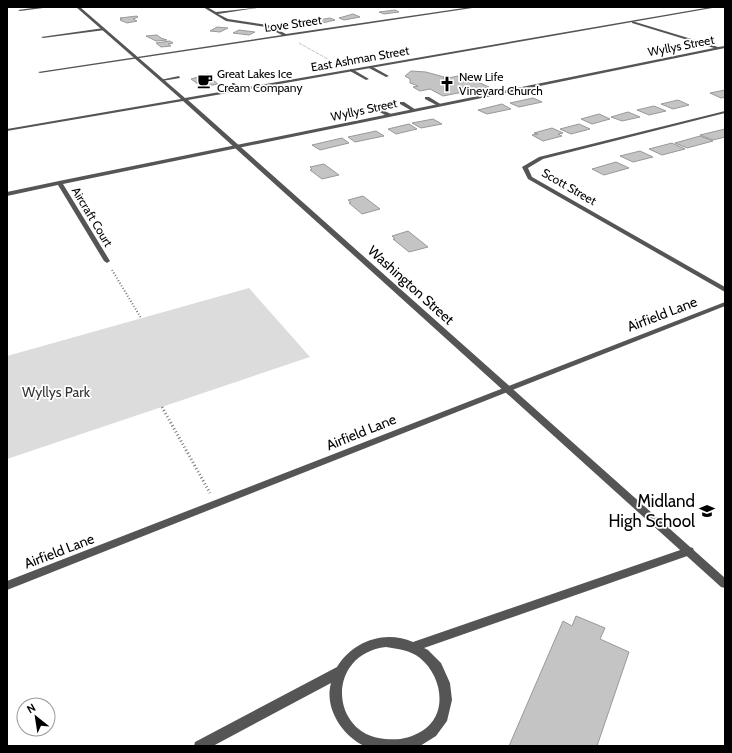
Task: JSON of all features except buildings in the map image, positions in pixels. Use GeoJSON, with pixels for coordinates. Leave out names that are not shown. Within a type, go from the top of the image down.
{"type":"FeatureCollection","features":[{"type":"Feature","properties":{"kind":"street"},"geometry":{"type":"LineString","coordinates":[[20,10],[49,7]]}},
{"type":"Feature","properties":{"kind":"street","name":"Washington Street"},"geometry":{"type":"LineString","coordinates":[[78,7],[137,57],[725,584]]}},
{"type":"Feature","properties":{"kind":"street"},"geometry":{"type":"LineString","coordinates":[[205,7],[232,21],[273,28],[285,35]]}},
{"type":"Feature","properties":{"kind":"street"},"geometry":{"type":"LineString","coordinates":[[215,13],[261,7]]}},
{"type":"Feature","properties":{"kind":"street","name":"Love Street"},"geometry":{"type":"LineString","coordinates":[[40,72],[477,7]]}},
{"type":"Feature","properties":{"kind":"street","name":"East Ashman Street"},"geometry":{"type":"LineString","coordinates":[[7,130],[716,7]]}},
{"type":"Feature","properties":{"kind":"street"},"geometry":{"type":"LineString","coordinates":[[633,22],[725,51]]}},
{"type":"Feature","properties":{"kind":"street"},"geometry":{"type":"LineString","coordinates":[[43,37],[104,29]]}},
{"type":"Feature","properties":{"kind":"street","name":"Wyllys Street"},"geometry":{"type":"LineString","coordinates":[[7,194],[725,47]]}},
{"type":"Feature","properties":{"kind":"street"},"geometry":{"type":"LineString","coordinates":[[370,67],[387,76]]}},
{"type":"Feature","properties":{"kind":"street"},"geometry":{"type":"LineString","coordinates":[[351,70],[367,79]]}},
{"type":"Feature","properties":{"kind":"street"},"geometry":{"type":"LineString","coordinates":[[162,80],[179,77]]}},
{"type":"Feature","properties":{"kind":"street"},"geometry":{"type":"LineString","coordinates":[[233,84],[240,90]]}},
{"type":"Feature","properties":{"kind":"street"},"geometry":{"type":"LineString","coordinates":[[427,98],[440,105]]}},
{"type":"Feature","properties":{"kind":"street"},"geometry":{"type":"LineString","coordinates":[[402,103],[414,110]]}},
{"type":"Feature","properties":{"kind":"street"},"geometry":{"type":"LineString","coordinates":[[376,108],[389,115]]}},
{"type":"Feature","properties":{"kind":"street","name":"Scott Street"},"geometry":{"type":"LineString","coordinates":[[725,112],[541,158],[525,167],[530,178],[725,290]]}},
{"type":"Feature","properties":{"kind":"street","name":"Aircraft Court"},"geometry":{"type":"LineString","coordinates":[[59,183],[107,261]]}},
{"type":"Feature","properties":{"kind":"street","name":"Airfield Lane"},"geometry":{"type":"LineString","coordinates":[[7,586],[725,304]]}},
{"type":"Feature","properties":{"kind":"street"},"geometry":{"type":"LineString","coordinates":[[413,646],[689,551]]}},
{"type":"Feature","properties":{"kind":"street"},"geometry":{"type":"LineString","coordinates":[[392,746],[374,744],[356,735],[344,722],[336,705],[334,688],[339,672],[349,658],[362,648],[379,643],[396,642],[413,646],[428,655],[439,668],[446,684],[446,702],[441,719],[429,733],[413,742],[395,746]]}},
{"type":"Feature","properties":{"kind":"street"},"geometry":{"type":"LineString","coordinates":[[200,746],[339,672]]}},
{"type":"Feature","properties":{"kind":"path"},"geometry":{"type":"LineString","coordinates":[[285,35],[333,62]]}},
{"type":"Feature","properties":{"kind":"path"},"geometry":{"type":"LineString","coordinates":[[107,261],[141,318]]}},
{"type":"Feature","properties":{"kind":"path"},"geometry":{"type":"LineString","coordinates":[[162,407],[216,504]]}},
{"type":"Feature","properties":{"kind":"green space","name":"Wyllys Park"},"geometry":{"type":"Polygon","coordinates":[[[249,288],[310,357],[7,459],[7,356],[249,288]]]}},
{"type":"Feature","properties":{"kind":"place","name":"Great Lakes Ice Cream Company"},"geometry":{"type":"Point","coordinates":[205,81]}},
{"type":"Feature","properties":{"kind":"place","name":"New Life Vineyard Church"},"geometry":{"type":"Point","coordinates":[447,84]}},
{"type":"Feature","properties":{"kind":"place","name":"Midland High School"},"geometry":{"type":"Point","coordinates":[707,511]}}]}
